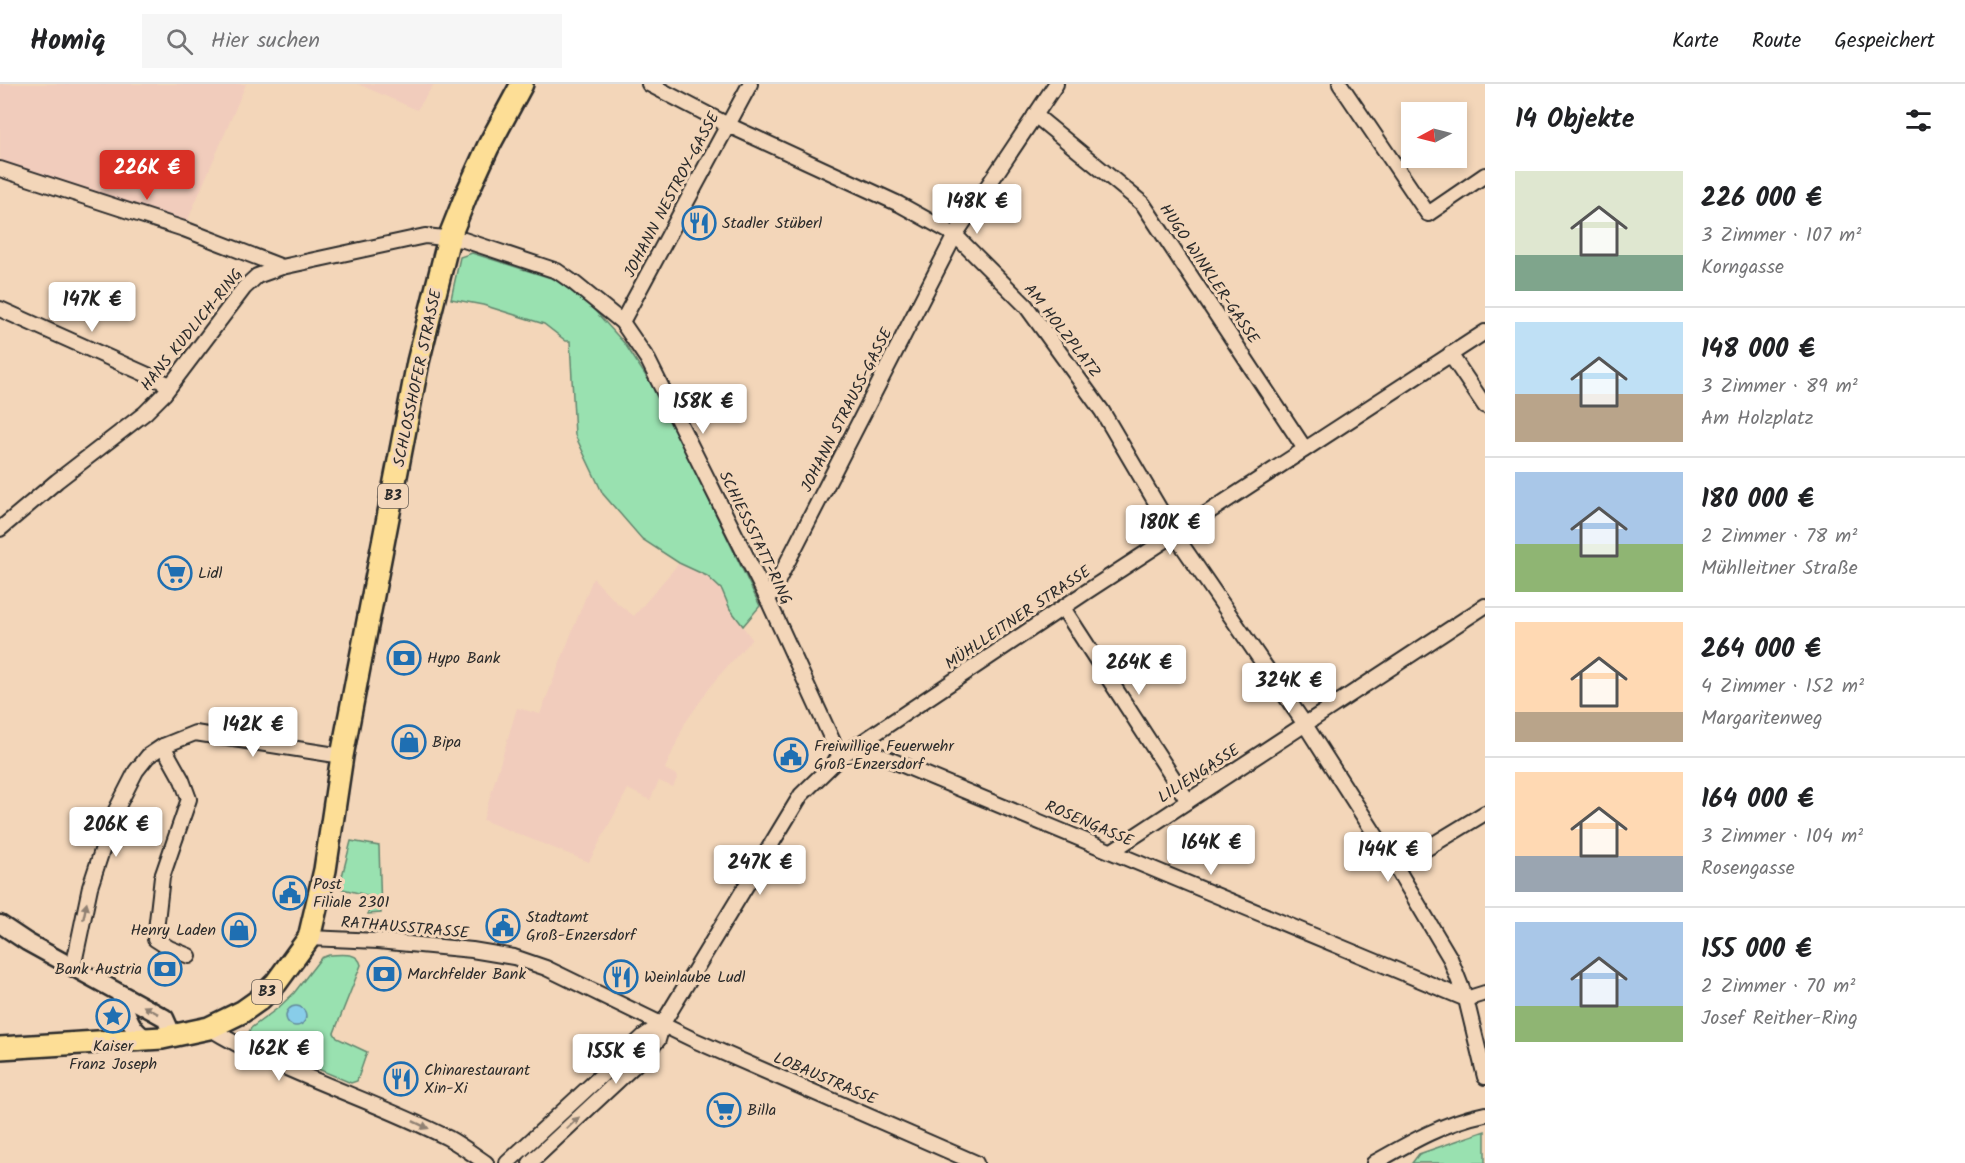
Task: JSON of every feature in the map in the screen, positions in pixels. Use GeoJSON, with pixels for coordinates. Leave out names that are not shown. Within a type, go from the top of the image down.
{"type":"FeatureCollection","features":[{"type":"Feature","properties":{"kind":"main road","name":"SCHLOSSHOFER STRASSE"},"geometry":{"type":"LineString","coordinates":[[342,756],[418,362],[449,238],[488,147],[522,84]]}},
{"type":"Feature","properties":{"kind":"main road","name":"B3"},"geometry":{"type":"LineString","coordinates":[[0,1048],[174,1036],[209,1028],[243,1012],[258,1000],[276,983],[309,938],[325,870],[342,756]]}},
{"type":"Feature","properties":{"kind":"street","name":"AM HOLZPLATZ"},"geometry":{"type":"LineString","coordinates":[[649,84],[728,125],[899,204],[955,235],[1026,306],[1095,402],[1175,535],[1304,723],[1396,867],[1450,958],[1466,999]]}},
{"type":"Feature","properties":{"kind":"street","name":"JOHANN NESTROY-GASSE"},"geometry":{"type":"LineString","coordinates":[[622,322],[750,84]]}},
{"type":"Feature","properties":{"kind":"street","name":"JOHANN STRAUSS-GASSE"},"geometry":{"type":"LineString","coordinates":[[768,600],[955,235],[1056,84]]}},
{"type":"Feature","properties":{"kind":"street"},"geometry":{"type":"LineString","coordinates":[[1340,84],[1428,214],[1485,175]]}},
{"type":"Feature","properties":{"kind":"street","name":"HUGO WINKLER-GASSE"},"geometry":{"type":"LineString","coordinates":[[1035,116],[1143,204],[1305,449]]}},
{"type":"Feature","properties":{"kind":"street"},"geometry":{"type":"LineString","coordinates":[[0,169],[184,229],[282,267]]}},
{"type":"Feature","properties":{"kind":"street","name":"HANS KUDLICH-RING"},"geometry":{"type":"LineString","coordinates":[[0,529],[57,481],[145,413],[170,385],[244,288],[257,276],[282,267],[425,236],[449,238]]}},
{"type":"Feature","properties":{"kind":"street","name":"SCHIESSSTATT-RING"},"geometry":{"type":"LineString","coordinates":[[449,238],[464,240],[557,271],[622,322],[648,360],[768,600],[840,757]]}},
{"type":"Feature","properties":{"kind":"street"},"geometry":{"type":"LineString","coordinates":[[0,309],[170,385]]}},
{"type":"Feature","properties":{"kind":"street","name":"MÜHLLEITNER STRASSE"},"geometry":{"type":"LineString","coordinates":[[530,1163],[635,1065],[658,1040],[663,1023],[801,795],[840,757],[1485,332]]}},
{"type":"Feature","properties":{"kind":"street"},"geometry":{"type":"LineString","coordinates":[[1449,354],[1485,406]]}},
{"type":"Feature","properties":{"kind":"street","name":"LILIENGASSE"},"geometry":{"type":"LineString","coordinates":[[1112,851],[1485,606]]}},
{"type":"Feature","properties":{"kind":"street"},"geometry":{"type":"LineString","coordinates":[[1063,608],[1188,801]]}},
{"type":"Feature","properties":{"kind":"street"},"geometry":{"type":"LineString","coordinates":[[73,968],[90,887],[114,814],[136,771],[148,756],[162,746],[195,733],[342,756]]}},
{"type":"Feature","properties":{"kind":"street"},"geometry":{"type":"LineString","coordinates":[[162,746],[182,780],[189,799],[162,877],[155,939],[189,956]]}},
{"type":"Feature","properties":{"kind":"street","name":"ROSENGASSE"},"geometry":{"type":"LineString","coordinates":[[857,746],[1466,999]]}},
{"type":"Feature","properties":{"kind":"street"},"geometry":{"type":"LineString","coordinates":[[1396,867],[1485,813]]}},
{"type":"Feature","properties":{"kind":"street"},"geometry":{"type":"LineString","coordinates":[[0,924],[73,968],[165,1018],[174,1036]]}},
{"type":"Feature","properties":{"kind":"street","name":"RATHAUSSTRASSE"},"geometry":{"type":"LineString","coordinates":[[309,938],[401,943],[514,957],[546,968],[663,1023]]}},
{"type":"Feature","properties":{"kind":"street"},"geometry":{"type":"LineString","coordinates":[[119,993],[130,1023],[141,1037],[149,1039]]}},
{"type":"Feature","properties":{"kind":"street"},"geometry":{"type":"LineString","coordinates":[[1485,993],[1466,999],[1485,1077]]}},
{"type":"Feature","properties":{"kind":"street"},"geometry":{"type":"LineString","coordinates":[[115,1041],[129,1029],[130,1023]]}},
{"type":"Feature","properties":{"kind":"street"},"geometry":{"type":"LineString","coordinates":[[507,1163],[644,1036],[663,1023]]}},
{"type":"Feature","properties":{"kind":"street","name":"LOBAUSTRASSE"},"geometry":{"type":"LineString","coordinates":[[663,1023],[718,1051],[976,1163]]}},
{"type":"Feature","properties":{"kind":"street"},"geometry":{"type":"LineString","coordinates":[[209,1028],[240,1047],[450,1139],[486,1163]]}},
{"type":"Feature","properties":{"kind":"street"},"geometry":{"type":"LineString","coordinates":[[1374,1163],[1412,1141],[1455,1122],[1485,1114]]}},
{"type":"Feature","properties":{"kind":"shaded area"},"geometry":{"type":"Polygon","coordinates":[[[0,84],[246,84],[184,229],[0,169],[0,84]]]}},
{"type":"Feature","properties":{"kind":"shaded area"},"geometry":{"type":"Polygon","coordinates":[[[358,84],[434,84],[417,110],[358,84]]]}},
{"type":"Feature","properties":{"kind":"shaded area"},"geometry":{"type":"Polygon","coordinates":[[[679,563],[707,576],[722,590],[730,609],[752,639],[716,679],[685,723],[665,769],[678,776],[673,787],[659,781],[650,800],[628,789],[589,862],[483,820],[517,708],[540,714],[593,578],[616,602],[634,616],[679,563]]]}},
{"type":"Feature","properties":{"kind":"green space"},"geometry":{"type":"Polygon","coordinates":[[[472,253],[554,279],[587,302],[625,344],[659,396],[760,606],[743,626],[730,609],[722,590],[707,576],[679,563],[642,539],[603,494],[575,435],[570,341],[566,341],[544,324],[483,305],[451,299],[460,257],[472,253]]]}},
{"type":"Feature","properties":{"kind":"green space"},"geometry":{"type":"Polygon","coordinates":[[[351,841],[379,846],[381,913],[368,914],[370,896],[339,888],[351,841]]]}},
{"type":"Feature","properties":{"kind":"green space"},"geometry":{"type":"Polygon","coordinates":[[[329,955],[352,956],[361,965],[334,1033],[337,1038],[367,1052],[357,1081],[351,1083],[252,1041],[248,1034],[251,1028],[294,993],[321,958],[329,955]]]}},
{"type":"Feature","properties":{"kind":"green space"},"geometry":{"type":"Polygon","coordinates":[[[1485,1131],[1485,1163],[1412,1163],[1419,1154],[1485,1131]]]}},
{"type":"Feature","properties":{"kind":"water"},"geometry":{"type":"Polygon","coordinates":[[[296,1006],[303,1009],[306,1016],[303,1023],[296,1026],[289,1023],[286,1016],[289,1009],[296,1006]]]}},
{"type":"Feature","properties":{"kind":"place","name":"Stadler Stüberl"},"geometry":{"type":"Point","coordinates":[699,223]}},
{"type":"Feature","properties":{"kind":"place","name":"Lidl"},"geometry":{"type":"Point","coordinates":[175,573]}},
{"type":"Feature","properties":{"kind":"place","name":"Hypo Bank"},"geometry":{"type":"Point","coordinates":[404,658]}},
{"type":"Feature","properties":{"kind":"place","name":"Bipa"},"geometry":{"type":"Point","coordinates":[409,742]}},
{"type":"Feature","properties":{"kind":"place","name":"Freiwillige Feuerwehr Groß-Enzersdorf"},"geometry":{"type":"Point","coordinates":[791,755]}},
{"type":"Feature","properties":{"kind":"place","name":"Post Filiale 2301"},"geometry":{"type":"Point","coordinates":[290,893]}},
{"type":"Feature","properties":{"kind":"place","name":"Stadtamt Groß-Enzersdorf"},"geometry":{"type":"Point","coordinates":[503,926]}},
{"type":"Feature","properties":{"kind":"place","name":"Henry Laden"},"geometry":{"type":"Point","coordinates":[239,930]}},
{"type":"Feature","properties":{"kind":"place","name":"Bank Austria"},"geometry":{"type":"Point","coordinates":[165,969]}},
{"type":"Feature","properties":{"kind":"place","name":"Marchfelder Bank"},"geometry":{"type":"Point","coordinates":[384,974]}},
{"type":"Feature","properties":{"kind":"place","name":"Weinlaube Ludl"},"geometry":{"type":"Point","coordinates":[621,977]}},
{"type":"Feature","properties":{"kind":"place","name":"Kaiser Franz Joseph"},"geometry":{"type":"Point","coordinates":[113,1016]}},
{"type":"Feature","properties":{"kind":"place","name":"Chinarestaurant Xin-Xi"},"geometry":{"type":"Point","coordinates":[401,1079]}},
{"type":"Feature","properties":{"kind":"place","name":"Billa"},"geometry":{"type":"Point","coordinates":[724,1110]}}]}
